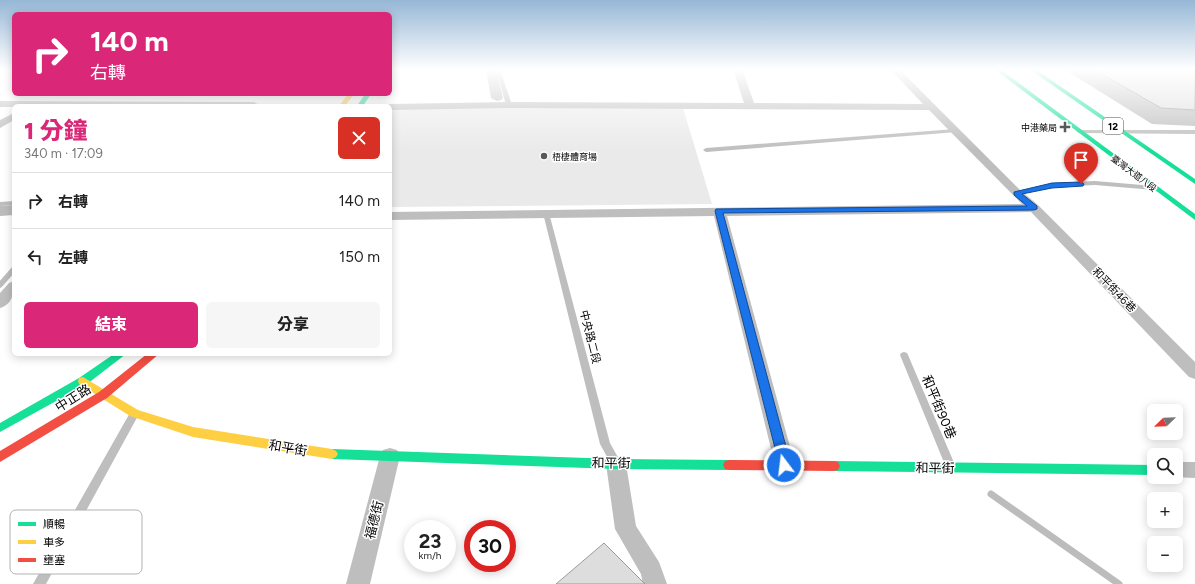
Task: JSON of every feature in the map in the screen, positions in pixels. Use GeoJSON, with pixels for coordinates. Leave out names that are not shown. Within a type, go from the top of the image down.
{"type":"FeatureCollection","features":[{"type":"Feature","properties":{"kind":"street"},"geometry":{"type":"LineString","coordinates":[[34,104],[46,96]]}},
{"type":"Feature","properties":{"kind":"street"},"geometry":{"type":"LineString","coordinates":[[747,96],[750,105]]}},
{"type":"Feature","properties":{"kind":"street","name":"和平街46巷"},"geometry":{"type":"LineString","coordinates":[[920,96],[1016,193],[1034,208],[1195,373]]}},
{"type":"Feature","properties":{"kind":"street","name":"臺灣大道八段"},"geometry":{"type":"LineString","coordinates":[[1031,96],[1195,218]]}},
{"type":"Feature","properties":{"kind":"street","name":"12"},"geometry":{"type":"LineString","coordinates":[[1070,96],[1195,182]]}},
{"type":"Feature","properties":{"kind":"street"},"geometry":{"type":"LineString","coordinates":[[0,104],[12,104]]}},
{"type":"Feature","properties":{"kind":"street"},"geometry":{"type":"LineString","coordinates":[[392,106],[509,104],[930,107]]}},
{"type":"Feature","properties":{"kind":"street"},"geometry":{"type":"LineString","coordinates":[[0,125],[12,117]]}},
{"type":"Feature","properties":{"kind":"street","name":"臺灣大道八段"},"geometry":{"type":"LineString","coordinates":[[1088,123],[1113,140]]}},
{"type":"Feature","properties":{"kind":"street","name":"12"},"geometry":{"type":"LineString","coordinates":[[1131,124],[1156,140]]}},
{"type":"Feature","properties":{"kind":"street"},"geometry":{"type":"LineString","coordinates":[[392,216],[1034,208]]}},
{"type":"Feature","properties":{"kind":"street"},"geometry":{"type":"LineString","coordinates":[[719,211],[784,465]]}},
{"type":"Feature","properties":{"kind":"street"},"geometry":{"type":"LineString","coordinates":[[0,303],[12,288]]}},
{"type":"Feature","properties":{"kind":"street","name":"中正路"},"geometry":{"type":"LineString","coordinates":[[0,428],[83,381],[118,356]]}},
{"type":"Feature","properties":{"kind":"street","name":"中正路"},"geometry":{"type":"LineString","coordinates":[[0,457],[102,395],[151,356]]}},
{"type":"Feature","properties":{"kind":"street","name":"和平街"},"geometry":{"type":"LineString","coordinates":[[83,381],[102,395],[134,413],[193,432],[328,454],[616,464],[1147,470]]}},
{"type":"Feature","properties":{"kind":"street","name":"福德街"},"geometry":{"type":"LineString","coordinates":[[358,584],[390,456]]}},
{"type":"Feature","properties":{"kind":"street"},"geometry":{"type":"LineString","coordinates":[[616,464],[626,528],[651,570],[655,584]]}},
{"type":"Feature","properties":{"kind":"street"},"geometry":{"type":"LineString","coordinates":[[1183,470],[1195,470]]}},
{"type":"Feature","properties":{"kind":"lane"},"geometry":{"type":"LineString","coordinates":[[506,96],[509,104]]}},
{"type":"Feature","properties":{"kind":"lane"},"geometry":{"type":"LineString","coordinates":[[706,150],[955,131]]}},
{"type":"Feature","properties":{"kind":"lane"},"geometry":{"type":"LineString","coordinates":[[1078,131],[1195,132]]}},
{"type":"Feature","properties":{"kind":"lane"},"geometry":{"type":"LineString","coordinates":[[1016,193],[1052,186],[1095,183],[1155,188]]}},
{"type":"Feature","properties":{"kind":"lane"},"geometry":{"type":"LineString","coordinates":[[0,204],[12,203]]}},
{"type":"Feature","properties":{"kind":"lane","name":"中央路二段"},"geometry":{"type":"LineString","coordinates":[[546,213],[605,444],[616,464]]}},
{"type":"Feature","properties":{"kind":"lane","name":"和平街90巷"},"geometry":{"type":"LineString","coordinates":[[904,355],[951,468]]}},
{"type":"Feature","properties":{"kind":"lane"},"geometry":{"type":"LineString","coordinates":[[80,510],[134,413]]}},
{"type":"Feature","properties":{"kind":"lane"},"geometry":{"type":"LineString","coordinates":[[39,584],[45,574]]}},
{"type":"Feature","properties":{"kind":"shaded area","name":"梧棲體育場"},"geometry":{"type":"Polygon","coordinates":[[[392,108],[683,108],[712,204],[392,207],[392,108]]]}},
{"type":"Feature","properties":{"kind":"building"},"geometry":{"type":"Polygon","coordinates":[[[1141,96],[1195,96],[1195,110],[1161,108],[1141,96]]]}},
{"type":"Feature","properties":{"kind":"building"},"geometry":{"type":"Polygon","coordinates":[[[604,543],[645,584],[556,584],[604,543]]]}},
{"type":"Feature","properties":{"kind":"waterway"},"geometry":{"type":"LineString","coordinates":[[0,211],[12,210]]}},
{"type":"Feature","properties":{"kind":"waterway"},"geometry":{"type":"LineString","coordinates":[[0,285],[12,271]]}},
{"type":"Feature","properties":{"kind":"waterway"},"geometry":{"type":"LineString","coordinates":[[991,494],[1119,584]]}},
{"type":"Feature","properties":{"kind":"traffic: fast"},"geometry":{"type":"LineString","coordinates":[[361,104],[366,96]]}},
{"type":"Feature","properties":{"kind":"traffic: fast"},"geometry":{"type":"LineString","coordinates":[[1032,96],[1195,218]]}},
{"type":"Feature","properties":{"kind":"traffic: fast"},"geometry":{"type":"LineString","coordinates":[[1071,96],[1195,182]]}},
{"type":"Feature","properties":{"kind":"traffic: fast"},"geometry":{"type":"LineString","coordinates":[[0,428],[83,381],[118,356]]}},
{"type":"Feature","properties":{"kind":"traffic: fast"},"geometry":{"type":"LineString","coordinates":[[332,454],[616,464],[729,465]]}},
{"type":"Feature","properties":{"kind":"traffic: fast"},"geometry":{"type":"LineString","coordinates":[[834,466],[1147,470]]}},
{"type":"Feature","properties":{"kind":"traffic: slow"},"geometry":{"type":"LineString","coordinates":[[344,104],[349,96]]}},
{"type":"Feature","properties":{"kind":"traffic: slow"},"geometry":{"type":"LineString","coordinates":[[83,381],[134,413],[193,432],[332,454]]}},
{"type":"Feature","properties":{"kind":"traffic: jam"},"geometry":{"type":"LineString","coordinates":[[0,457],[103,395],[152,356]]}},
{"type":"Feature","properties":{"kind":"traffic: jam"},"geometry":{"type":"LineString","coordinates":[[729,465],[834,466]]}},
{"type":"Feature","properties":{"kind":"place","name":"中港藥局"},"geometry":{"type":"Point","coordinates":[1065,127]}},
{"type":"Feature","properties":{"kind":"place","name":"梧棲體育場"},"geometry":{"type":"Point","coordinates":[544,156]}},
{"type":"Feature","properties":{"kind":"route"},"geometry":{"type":"LineString","coordinates":[[784,465],[719,211],[1034,208],[1016,193],[1052,186],[1081,184]]}}]}
